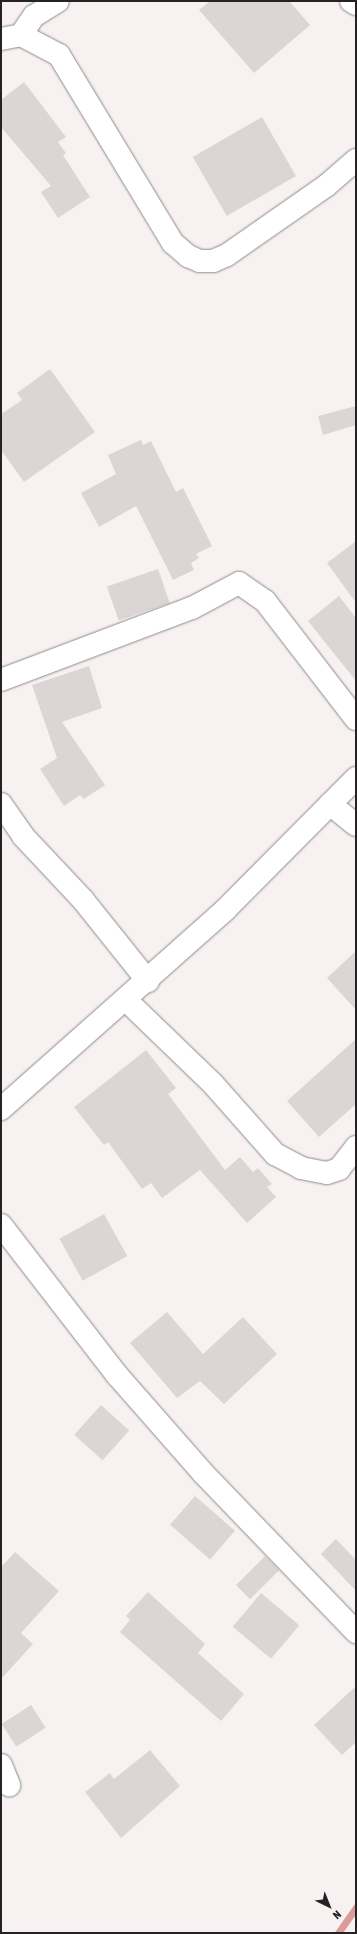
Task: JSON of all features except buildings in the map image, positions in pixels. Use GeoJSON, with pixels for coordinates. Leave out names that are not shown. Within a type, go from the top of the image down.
{"type":"FeatureCollection","features":[{"type":"Feature","properties":{"kind":"street"},"geometry":{"type":"LineString","coordinates":[[11,37],[34,16],[58,1]]}},
{"type":"Feature","properties":{"kind":"street"},"geometry":{"type":"LineString","coordinates":[[351,1],[356,4]]}},
{"type":"Feature","properties":{"kind":"street"},"geometry":{"type":"LineString","coordinates":[[11,37],[51,47],[65,63],[173,242],[200,261],[213,261],[227,255],[326,186],[356,160]]}},
{"type":"Feature","properties":{"kind":"street"},"geometry":{"type":"LineString","coordinates":[[1,680],[192,608],[239,583],[265,601],[356,719]]}},
{"type":"Feature","properties":{"kind":"street"},"geometry":{"type":"LineString","coordinates":[[1,1109],[148,981],[356,778]]}},
{"type":"Feature","properties":{"kind":"street"},"geometry":{"type":"LineString","coordinates":[[1,804],[23,836],[84,900],[148,981]]}},
{"type":"Feature","properties":{"kind":"street"},"geometry":{"type":"LineString","coordinates":[[330,804],[356,825]]}},
{"type":"Feature","properties":{"kind":"street"},"geometry":{"type":"LineString","coordinates":[[126,1000],[213,1084],[274,1154],[301,1168],[327,1173],[339,1169],[356,1147]]}},
{"type":"Feature","properties":{"kind":"street"},"geometry":{"type":"LineString","coordinates":[[1,1225],[117,1375],[203,1473],[356,1632]]}},
{"type":"Feature","properties":{"kind":"street"},"geometry":{"type":"LineString","coordinates":[[1,1765],[9,1785]]}},
{"type":"Feature","properties":{"kind":"waterway"},"geometry":{"type":"LineString","coordinates":[[338,1933],[356,1907]]}}]}
